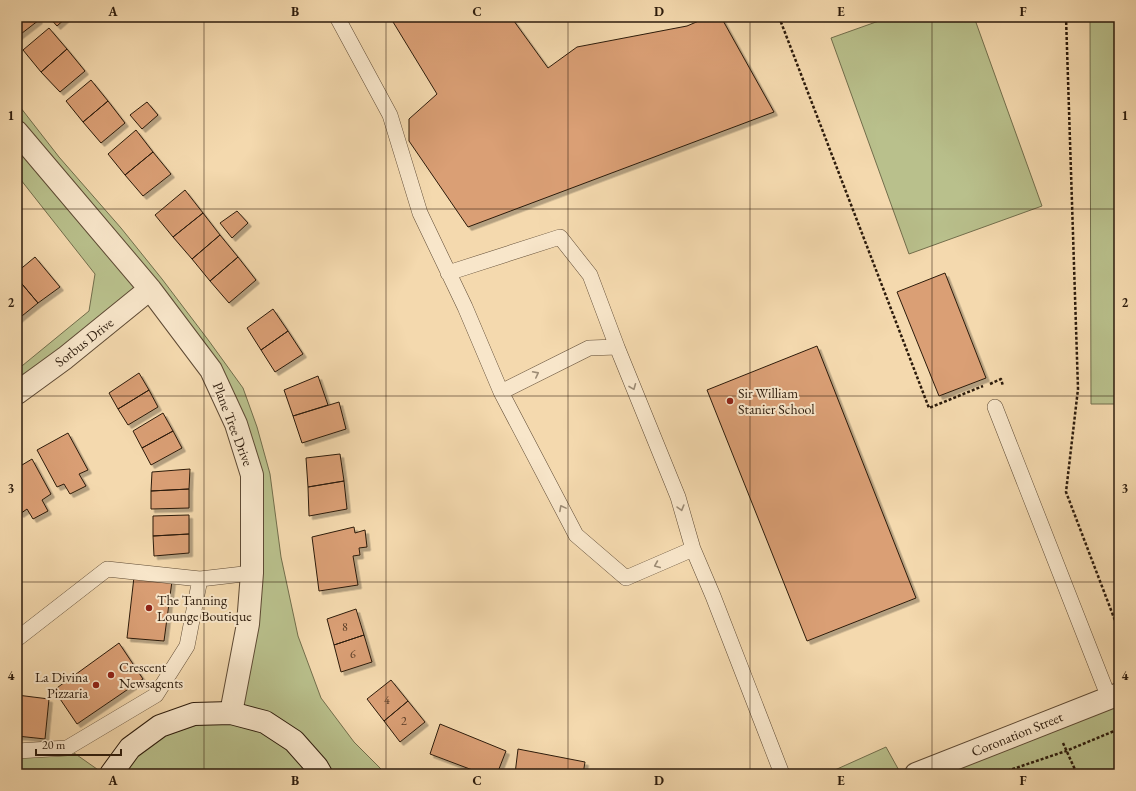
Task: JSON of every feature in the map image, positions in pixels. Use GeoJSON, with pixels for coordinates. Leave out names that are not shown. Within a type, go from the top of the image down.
{"type":"FeatureCollection","features":[{"type":"Feature","properties":{"kind":"street","name":"Plane Tree Drive"},"geometry":{"type":"LineString","coordinates":[[17,132],[150,290],[212,370],[236,424],[252,475],[252,573],[248,624],[231,713]]}},
{"type":"Feature","properties":{"kind":"street","name":"Sorbus Drive"},"geometry":{"type":"LineString","coordinates":[[17,393],[65,358],[150,290]]}},
{"type":"Feature","properties":{"kind":"street","name":"Coronation Street"},"geometry":{"type":"LineString","coordinates":[[916,774],[1114,696]]}},
{"type":"Feature","properties":{"kind":"street"},"geometry":{"type":"LineString","coordinates":[[111,774],[130,748],[160,726],[194,714],[231,713],[265,722],[294,741],[317,767],[320,774]]}},
{"type":"Feature","properties":{"kind":"lane"},"geometry":{"type":"LineString","coordinates":[[337,17],[390,115],[420,213],[465,307],[501,392],[576,535],[626,578],[693,549]]}},
{"type":"Feature","properties":{"kind":"lane"},"geometry":{"type":"LineString","coordinates":[[448,273],[560,237],[590,275],[617,347],[678,497],[693,549],[713,596],[782,774]]}},
{"type":"Feature","properties":{"kind":"lane"},"geometry":{"type":"LineString","coordinates":[[501,392],[589,348],[617,347]]}},
{"type":"Feature","properties":{"kind":"lane"},"geometry":{"type":"LineString","coordinates":[[995,407],[1114,696]]}},
{"type":"Feature","properties":{"kind":"lane"},"geometry":{"type":"LineString","coordinates":[[17,639],[107,569],[200,579],[252,573]]}},
{"type":"Feature","properties":{"kind":"lane"},"geometry":{"type":"LineString","coordinates":[[17,750],[67,748],[156,695],[187,646],[200,579]]}},
{"type":"Feature","properties":{"kind":"path"},"geometry":{"type":"LineString","coordinates":[[779,17],[929,408],[1000,379],[1003,387]]}},
{"type":"Feature","properties":{"kind":"path"},"geometry":{"type":"LineString","coordinates":[[1066,17],[1078,389],[1066,492],[1119,631]]}},
{"type":"Feature","properties":{"kind":"path"},"geometry":{"type":"LineString","coordinates":[[1053,720],[1077,774]]}},
{"type":"Feature","properties":{"kind":"path"},"geometry":{"type":"LineString","coordinates":[[998,774],[1066,751],[1119,730]]}},
{"type":"Feature","properties":{"kind":"green space"},"geometry":{"type":"Polygon","coordinates":[[[890,17],[974,17],[1042,206],[909,254],[831,38],[890,17]]]}},
{"type":"Feature","properties":{"kind":"green space"},"geometry":{"type":"Polygon","coordinates":[[[1090,17],[1119,17],[1119,404],[1091,404],[1090,17]]]}},
{"type":"Feature","properties":{"kind":"green space"},"geometry":{"type":"Polygon","coordinates":[[[17,103],[59,157],[121,228],[162,279],[243,388],[257,427],[270,474],[281,557],[298,636],[321,698],[354,742],[386,774],[111,774],[130,748],[231,713],[252,573],[236,424],[150,290],[17,393],[17,370],[89,311],[95,274],[17,175],[17,103]]]}},
{"type":"Feature","properties":{"kind":"green space"},"geometry":{"type":"Polygon","coordinates":[[[1119,694],[1119,774],[916,774],[1119,694]]]}},
{"type":"Feature","properties":{"kind":"green space"},"geometry":{"type":"Polygon","coordinates":[[[886,747],[901,774],[826,774],[886,747]]]}},
{"type":"Feature","properties":{"kind":"green space"},"geometry":{"type":"Polygon","coordinates":[[[67,748],[104,774],[17,774],[17,751],[67,748]]]}},
{"type":"Feature","properties":{"kind":"building"},"geometry":{"type":"Polygon","coordinates":[[[17,17],[37,17],[39,20],[17,37],[17,17]]]}},
{"type":"Feature","properties":{"kind":"building"},"geometry":{"type":"Polygon","coordinates":[[[49,17],[67,17],[57,26],[49,17]]]}},
{"type":"Feature","properties":{"kind":"building"},"geometry":{"type":"Polygon","coordinates":[[[390,17],[511,17],[548,68],[577,47],[687,26],[708,17],[721,17],[774,112],[468,227],[409,141],[409,119],[437,94],[390,17]]]}},
{"type":"Feature","properties":{"kind":"building"},"geometry":{"type":"Polygon","coordinates":[[[49,28],[67,49],[41,72],[23,50],[49,28]]]}},
{"type":"Feature","properties":{"kind":"building"},"geometry":{"type":"Polygon","coordinates":[[[67,49],[85,71],[60,92],[41,72],[67,49]]]}},
{"type":"Feature","properties":{"kind":"building"},"geometry":{"type":"Polygon","coordinates":[[[91,80],[108,101],[83,122],[66,101],[91,80]]]}},
{"type":"Feature","properties":{"kind":"building"},"geometry":{"type":"Polygon","coordinates":[[[108,101],[125,123],[101,143],[83,122],[108,101]]]}},
{"type":"Feature","properties":{"kind":"building"},"geometry":{"type":"Polygon","coordinates":[[[147,102],[158,115],[142,129],[130,115],[147,102]]]}},
{"type":"Feature","properties":{"kind":"building"},"geometry":{"type":"Polygon","coordinates":[[[136,130],[153,152],[125,175],[108,154],[136,130]]]}},
{"type":"Feature","properties":{"kind":"building"},"geometry":{"type":"Polygon","coordinates":[[[153,152],[171,174],[143,196],[125,175],[153,152]]]}},
{"type":"Feature","properties":{"kind":"building"},"geometry":{"type":"Polygon","coordinates":[[[185,190],[203,213],[173,237],[155,215],[185,190]]]}},
{"type":"Feature","properties":{"kind":"building"},"geometry":{"type":"Polygon","coordinates":[[[237,211],[248,223],[232,238],[220,223],[237,211]]]}},
{"type":"Feature","properties":{"kind":"building"},"geometry":{"type":"Polygon","coordinates":[[[203,213],[220,235],[192,259],[173,237],[203,213]]]}},
{"type":"Feature","properties":{"kind":"building"},"geometry":{"type":"Polygon","coordinates":[[[220,235],[238,257],[210,281],[192,259],[220,235]]]}},
{"type":"Feature","properties":{"kind":"building"},"geometry":{"type":"Polygon","coordinates":[[[35,257],[60,287],[38,303],[17,278],[17,272],[35,257]]]}},
{"type":"Feature","properties":{"kind":"building"},"geometry":{"type":"Polygon","coordinates":[[[238,257],[256,280],[229,303],[210,281],[238,257]]]}},
{"type":"Feature","properties":{"kind":"building"},"geometry":{"type":"Polygon","coordinates":[[[945,273],[986,378],[939,396],[897,292],[945,273]]]}},
{"type":"Feature","properties":{"kind":"building"},"geometry":{"type":"Polygon","coordinates":[[[17,278],[38,303],[17,320],[17,278]]]}},
{"type":"Feature","properties":{"kind":"building"},"geometry":{"type":"Polygon","coordinates":[[[273,309],[288,331],[261,350],[247,328],[273,309]]]}},
{"type":"Feature","properties":{"kind":"building"},"geometry":{"type":"Polygon","coordinates":[[[288,331],[303,354],[275,372],[261,350],[288,331]]]}},
{"type":"Feature","properties":{"kind":"building"},"geometry":{"type":"Polygon","coordinates":[[[817,346],[916,598],[807,641],[707,390],[817,346]]]}},
{"type":"Feature","properties":{"kind":"building"},"geometry":{"type":"Polygon","coordinates":[[[139,373],[149,390],[118,409],[109,393],[139,373]]]}},
{"type":"Feature","properties":{"kind":"building"},"geometry":{"type":"Polygon","coordinates":[[[318,376],[328,405],[293,416],[284,390],[318,376]]]}},
{"type":"Feature","properties":{"kind":"building"},"geometry":{"type":"Polygon","coordinates":[[[149,390],[158,407],[128,425],[118,409],[149,390]]]}},
{"type":"Feature","properties":{"kind":"building"},"geometry":{"type":"Polygon","coordinates":[[[339,402],[346,429],[302,443],[293,416],[339,402]]]}},
{"type":"Feature","properties":{"kind":"building"},"geometry":{"type":"Polygon","coordinates":[[[163,413],[173,431],[142,448],[133,431],[163,413]]]}},
{"type":"Feature","properties":{"kind":"building"},"geometry":{"type":"Polygon","coordinates":[[[173,431],[182,448],[151,465],[142,448],[173,431]]]}},
{"type":"Feature","properties":{"kind":"building"},"geometry":{"type":"Polygon","coordinates":[[[68,433],[88,470],[79,474],[86,486],[70,494],[64,484],[57,487],[37,450],[68,433]]]}},
{"type":"Feature","properties":{"kind":"building"},"geometry":{"type":"Polygon","coordinates":[[[340,454],[344,481],[308,487],[306,458],[340,454]]]}},
{"type":"Feature","properties":{"kind":"building"},"geometry":{"type":"Polygon","coordinates":[[[32,459],[51,494],[42,500],[48,511],[33,519],[27,509],[20,514],[17,509],[17,468],[32,459]]]}},
{"type":"Feature","properties":{"kind":"building"},"geometry":{"type":"Polygon","coordinates":[[[190,469],[189,489],[151,491],[152,472],[190,469]]]}},
{"type":"Feature","properties":{"kind":"building"},"geometry":{"type":"Polygon","coordinates":[[[344,481],[347,509],[309,516],[308,487],[344,481]]]}},
{"type":"Feature","properties":{"kind":"building"},"geometry":{"type":"Polygon","coordinates":[[[189,489],[189,508],[151,509],[151,491],[189,489]]]}},
{"type":"Feature","properties":{"kind":"building"},"geometry":{"type":"Polygon","coordinates":[[[189,515],[189,534],[153,536],[153,516],[189,515]]]}},
{"type":"Feature","properties":{"kind":"building"},"geometry":{"type":"Polygon","coordinates":[[[354,527],[355,533],[365,530],[367,547],[359,548],[360,555],[353,556],[358,585],[319,591],[312,537],[354,527]]]}},
{"type":"Feature","properties":{"kind":"building"},"geometry":{"type":"Polygon","coordinates":[[[189,534],[189,553],[154,556],[153,536],[189,534]]]}},
{"type":"Feature","properties":{"kind":"building"},"geometry":{"type":"Polygon","coordinates":[[[134,577],[172,581],[164,641],[127,638],[134,577]]]}},
{"type":"Feature","properties":{"kind":"building"},"geometry":{"type":"Polygon","coordinates":[[[356,609],[364,635],[334,645],[327,619],[356,609]]]}},
{"type":"Feature","properties":{"kind":"building"},"geometry":{"type":"Polygon","coordinates":[[[364,635],[372,662],[341,672],[334,645],[364,635]]]}},
{"type":"Feature","properties":{"kind":"building"},"geometry":{"type":"Polygon","coordinates":[[[119,643],[143,679],[77,724],[54,690],[119,643]]]}},
{"type":"Feature","properties":{"kind":"building"},"geometry":{"type":"Polygon","coordinates":[[[391,680],[408,701],[384,721],[367,699],[391,680]]]}},
{"type":"Feature","properties":{"kind":"building"},"geometry":{"type":"Polygon","coordinates":[[[17,695],[49,699],[45,739],[17,736],[17,695]]]}},
{"type":"Feature","properties":{"kind":"building"},"geometry":{"type":"Polygon","coordinates":[[[408,701],[425,722],[400,742],[384,721],[408,701]]]}},
{"type":"Feature","properties":{"kind":"building"},"geometry":{"type":"Polygon","coordinates":[[[440,724],[506,751],[497,774],[483,774],[430,754],[440,724]]]}},
{"type":"Feature","properties":{"kind":"building"},"geometry":{"type":"Polygon","coordinates":[[[518,749],[585,762],[583,774],[515,774],[518,749]]]}},
{"type":"Feature","properties":{"kind":"place","name":"Sir William Stanier School"},"geometry":{"type":"Point","coordinates":[730,401]}},
{"type":"Feature","properties":{"kind":"place","name":"The Tanning Lounge Boutique"},"geometry":{"type":"Point","coordinates":[149,608]}},
{"type":"Feature","properties":{"kind":"place","name":"Crescent Newsagents"},"geometry":{"type":"Point","coordinates":[111,675]}},
{"type":"Feature","properties":{"kind":"place","name":"La Divina Pizzaria"},"geometry":{"type":"Point","coordinates":[96,685]}}]}
